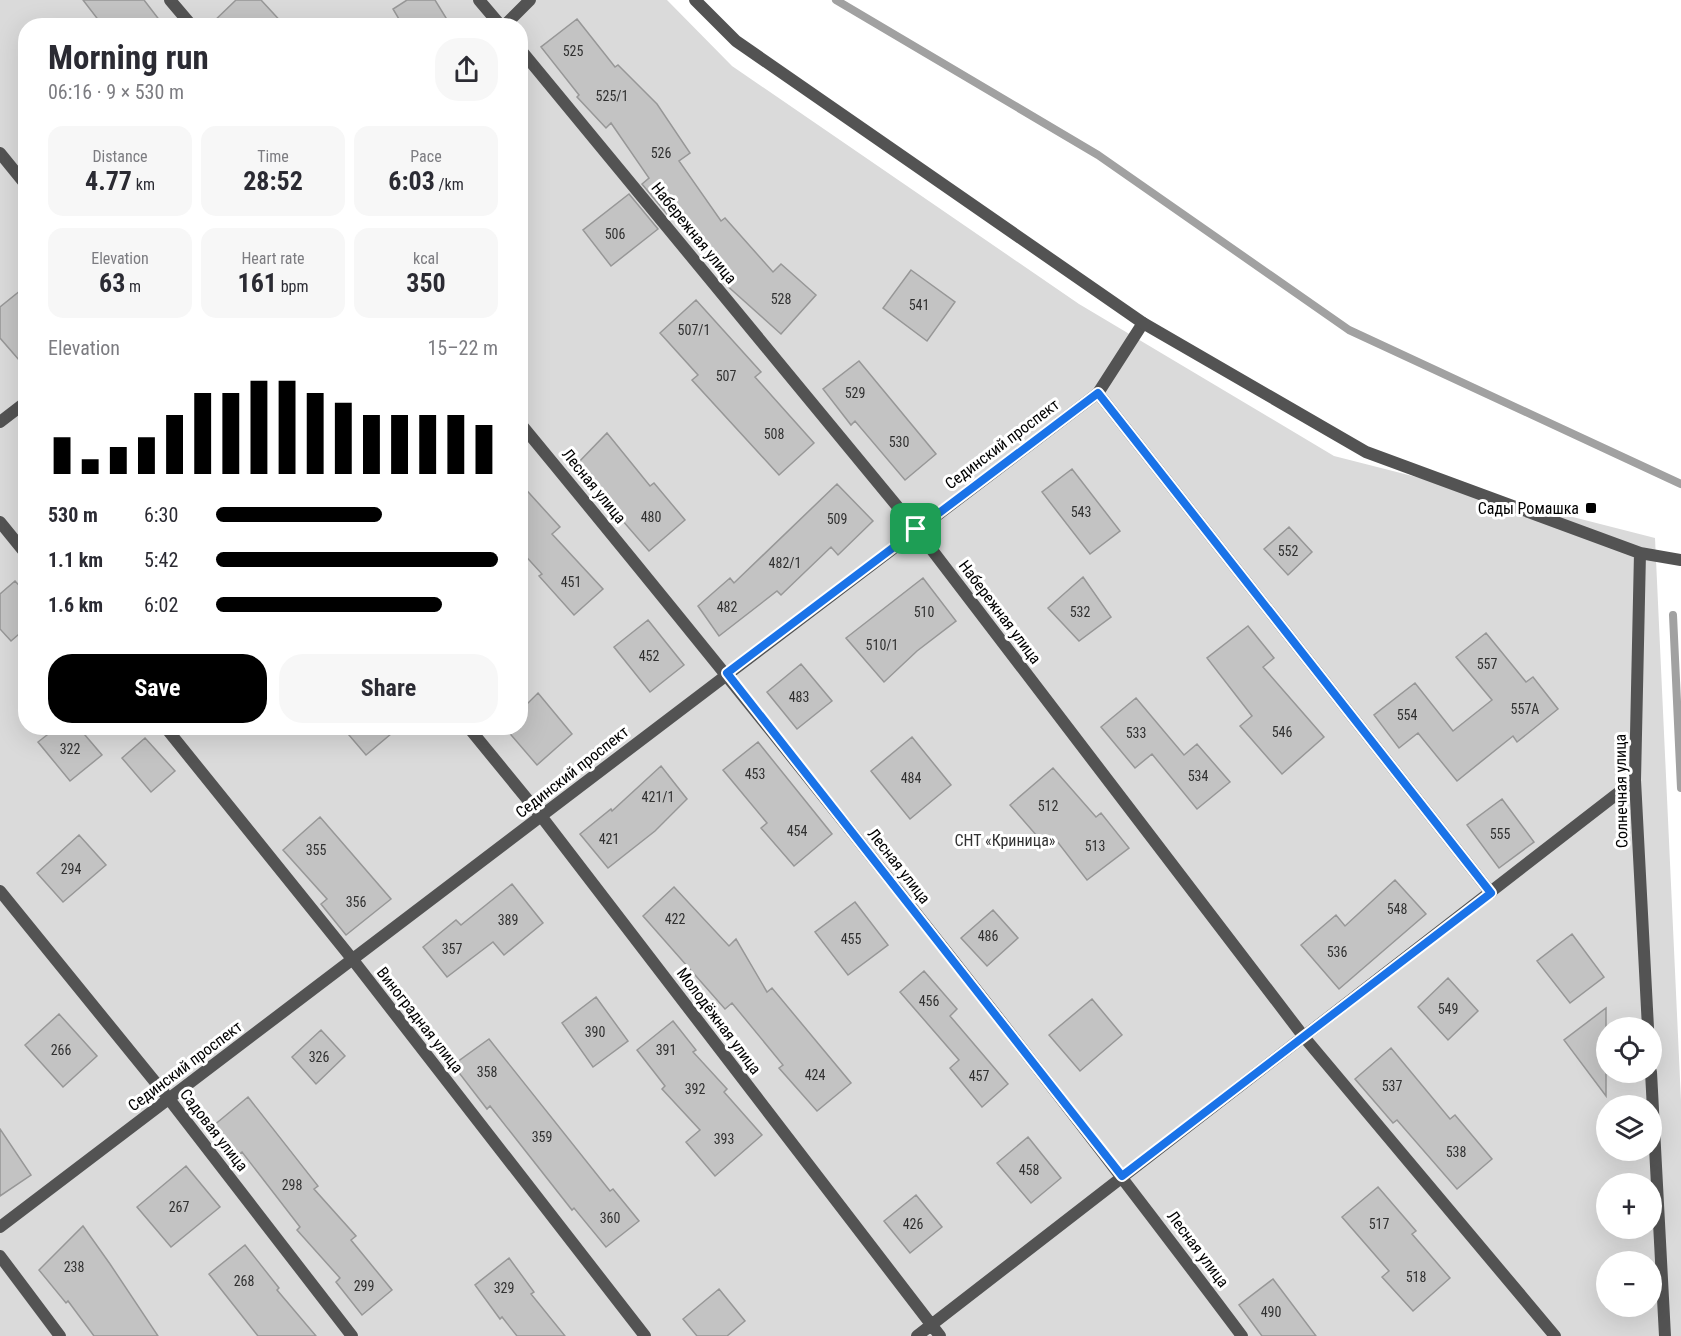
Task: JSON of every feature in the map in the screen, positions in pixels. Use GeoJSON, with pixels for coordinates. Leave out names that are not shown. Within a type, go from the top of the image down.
{"type":"FeatureCollection","features":[{"type":"Feature","properties":{"kind":"street"},"geometry":{"type":"LineString","coordinates":[[170,0],[185,18]]}},
{"type":"Feature","properties":{"kind":"street"},"geometry":{"type":"LineString","coordinates":[[479,0],[495,18]]}},
{"type":"Feature","properties":{"kind":"street"},"geometry":{"type":"LineString","coordinates":[[511,18],[530,0]]}},
{"type":"Feature","properties":{"kind":"street"},"geometry":{"type":"LineString","coordinates":[[695,0],[736,41],[1143,323],[1366,452],[1640,553],[1681,560]]}},
{"type":"Feature","properties":{"kind":"street","name":"Набережная улица"},"geometry":{"type":"LineString","coordinates":[[528,59],[916,529],[1304,1036],[1555,1336]]}},
{"type":"Feature","properties":{"kind":"street"},"geometry":{"type":"LineString","coordinates":[[0,153],[18,175]]}},
{"type":"Feature","properties":{"kind":"street","name":"Сединский проспект"},"geometry":{"type":"LineString","coordinates":[[0,1227],[1098,393],[1143,323]]}},
{"type":"Feature","properties":{"kind":"street"},"geometry":{"type":"LineString","coordinates":[[1098,393],[1491,893]]}},
{"type":"Feature","properties":{"kind":"street"},"geometry":{"type":"LineString","coordinates":[[0,422],[18,408]]}},
{"type":"Feature","properties":{"kind":"street","name":"Лесная улица"},"geometry":{"type":"LineString","coordinates":[[528,433],[727,673],[1122,1176],[1242,1336]]}},
{"type":"Feature","properties":{"kind":"street"},"geometry":{"type":"LineString","coordinates":[[0,522],[18,544]]}},
{"type":"Feature","properties":{"kind":"street","name":"Солнечная улица"},"geometry":{"type":"LineString","coordinates":[[1640,553],[1635,780],[1647,1017]]}},
{"type":"Feature","properties":{"kind":"street","name":"Виноградная улица"},"geometry":{"type":"LineString","coordinates":[[172,735],[353,960],[645,1336]]}},
{"type":"Feature","properties":{"kind":"street","name":"Молодёжная улица"},"geometry":{"type":"LineString","coordinates":[[475,735],[541,816],[940,1336]]}},
{"type":"Feature","properties":{"kind":"street"},"geometry":{"type":"LineString","coordinates":[[917,1336],[1635,780]]}},
{"type":"Feature","properties":{"kind":"street","name":"Садовая улица"},"geometry":{"type":"LineString","coordinates":[[0,891],[169,1099],[352,1336]]}},
{"type":"Feature","properties":{"kind":"street"},"geometry":{"type":"LineString","coordinates":[[1652,1083],[1665,1336]]}},
{"type":"Feature","properties":{"kind":"street"},"geometry":{"type":"LineString","coordinates":[[0,1256],[60,1336]]}},
{"type":"Feature","properties":{"kind":"green space","name":"СНТ «Криница»"},"geometry":{"type":"Polygon","coordinates":[[[0,0],[667,0],[732,66],[1079,304],[1334,456],[1655,538],[1681,1101],[1681,1336],[0,1336],[0,0]]]}},
{"type":"Feature","properties":{"kind":"building"},"geometry":{"type":"Polygon","coordinates":[[[83,0],[144,0],[158,18],[97,18],[83,0]]]}},
{"type":"Feature","properties":{"kind":"building"},"geometry":{"type":"Polygon","coordinates":[[[236,0],[261,0],[278,18],[217,18],[236,0]]]}},
{"type":"Feature","properties":{"kind":"building"},"geometry":{"type":"Polygon","coordinates":[[[407,0],[435,0],[446,18],[398,18],[393,9],[407,0]]]}},
{"type":"Feature","properties":{"kind":"building"},"geometry":{"type":"Polygon","coordinates":[[[577,19],[615,67],[618,65],[657,104],[690,153],[679,161],[721,221],[725,218],[773,272],[781,264],[816,295],[781,334],[724,283],[720,278],[726,273],[674,217],[671,219],[642,184],[649,178],[611,123],[606,128],[577,97],[579,95],[541,47],[577,19]]]}},
{"type":"Feature","properties":{"kind":"building"},"geometry":{"type":"Polygon","coordinates":[[[629,194],[658,229],[611,266],[583,230],[629,194]]]}},
{"type":"Feature","properties":{"kind":"building"},"geometry":{"type":"Polygon","coordinates":[[[911,270],[955,302],[927,341],[883,308],[911,270]]]}},
{"type":"Feature","properties":{"kind":"building"},"geometry":{"type":"Polygon","coordinates":[[[18,292],[18,359],[0,338],[0,307],[18,292]]]}},
{"type":"Feature","properties":{"kind":"building"},"geometry":{"type":"Polygon","coordinates":[[[696,300],[761,372],[755,377],[814,443],[779,475],[692,380],[698,375],[660,333],[696,300]]]}},
{"type":"Feature","properties":{"kind":"building"},"geometry":{"type":"Polygon","coordinates":[[[859,361],[936,454],[905,480],[855,421],[851,425],[823,389],[859,361]]]}},
{"type":"Feature","properties":{"kind":"building"},"geometry":{"type":"Polygon","coordinates":[[[607,433],[650,486],[654,483],[685,520],[649,551],[575,466],[607,433]]]}},
{"type":"Feature","properties":{"kind":"building"},"geometry":{"type":"Polygon","coordinates":[[[1072,469],[1120,531],[1090,554],[1042,492],[1072,469]]]}},
{"type":"Feature","properties":{"kind":"building"},"geometry":{"type":"Polygon","coordinates":[[[837,484],[873,521],[838,555],[831,547],[781,595],[777,591],[719,636],[698,606],[730,578],[734,583],[837,484]]]}},
{"type":"Feature","properties":{"kind":"building"},"geometry":{"type":"Polygon","coordinates":[[[528,492],[560,527],[552,534],[603,589],[574,615],[539,576],[542,574],[528,559],[528,492]]]}},
{"type":"Feature","properties":{"kind":"building"},"geometry":{"type":"Polygon","coordinates":[[[1289,527],[1312,552],[1288,575],[1264,549],[1289,527]]]}},
{"type":"Feature","properties":{"kind":"building"},"geometry":{"type":"Polygon","coordinates":[[[1083,577],[1111,617],[1079,641],[1048,608],[1083,577]]]}},
{"type":"Feature","properties":{"kind":"building"},"geometry":{"type":"Polygon","coordinates":[[[923,578],[956,621],[917,651],[884,682],[846,638],[923,578]]]}},
{"type":"Feature","properties":{"kind":"building"},"geometry":{"type":"Polygon","coordinates":[[[15,581],[18,584],[18,635],[11,641],[0,629],[0,594],[15,581]]]}},
{"type":"Feature","properties":{"kind":"building"},"geometry":{"type":"Polygon","coordinates":[[[648,620],[684,665],[650,692],[614,647],[648,620]]]}},
{"type":"Feature","properties":{"kind":"building"},"geometry":{"type":"Polygon","coordinates":[[[1248,626],[1274,658],[1263,667],[1324,737],[1282,774],[1240,726],[1252,716],[1207,658],[1248,626]]]}},
{"type":"Feature","properties":{"kind":"building"},"geometry":{"type":"Polygon","coordinates":[[[1486,633],[1526,682],[1533,677],[1558,709],[1517,742],[1513,736],[1457,781],[1418,733],[1399,748],[1374,715],[1415,683],[1453,731],[1492,700],[1456,657],[1486,633]]]}},
{"type":"Feature","properties":{"kind":"building"},"geometry":{"type":"Polygon","coordinates":[[[801,664],[832,701],[797,729],[767,692],[801,664]]]}},
{"type":"Feature","properties":{"kind":"building"},"geometry":{"type":"Polygon","coordinates":[[[538,693],[572,734],[537,765],[511,735],[528,735],[528,703],[538,693]]]}},
{"type":"Feature","properties":{"kind":"building"},"geometry":{"type":"Polygon","coordinates":[[[1136,698],[1184,755],[1197,744],[1230,782],[1197,809],[1152,754],[1135,768],[1101,727],[1136,698]]]}},
{"type":"Feature","properties":{"kind":"building"},"geometry":{"type":"Polygon","coordinates":[[[47,735],[85,735],[102,755],[70,781],[38,742],[47,735]]]}},
{"type":"Feature","properties":{"kind":"building"},"geometry":{"type":"Polygon","coordinates":[[[349,735],[390,735],[366,755],[349,735]]]}},
{"type":"Feature","properties":{"kind":"building"},"geometry":{"type":"Polygon","coordinates":[[[912,737],[951,785],[910,819],[871,771],[912,737]]]}},
{"type":"Feature","properties":{"kind":"building"},"geometry":{"type":"Polygon","coordinates":[[[145,738],[175,771],[151,792],[122,758],[145,738]]]}},
{"type":"Feature","properties":{"kind":"building"},"geometry":{"type":"Polygon","coordinates":[[[758,742],[832,834],[794,866],[761,828],[767,823],[723,770],[758,742]]]}},
{"type":"Feature","properties":{"kind":"building"},"geometry":{"type":"Polygon","coordinates":[[[661,766],[687,799],[655,831],[608,868],[580,834],[611,809],[612,811],[661,766]]]}},
{"type":"Feature","properties":{"kind":"building"},"geometry":{"type":"Polygon","coordinates":[[[1053,768],[1096,817],[1101,813],[1129,848],[1087,880],[1053,836],[1044,844],[1010,805],[1053,768]]]}},
{"type":"Feature","properties":{"kind":"building"},"geometry":{"type":"Polygon","coordinates":[[[1502,799],[1534,842],[1499,868],[1467,825],[1502,799]]]}},
{"type":"Feature","properties":{"kind":"building"},"geometry":{"type":"Polygon","coordinates":[[[320,817],[391,899],[346,935],[321,904],[327,899],[283,850],[320,817]]]}},
{"type":"Feature","properties":{"kind":"building"},"geometry":{"type":"Polygon","coordinates":[[[79,835],[106,865],[63,902],[37,873],[79,835]]]}},
{"type":"Feature","properties":{"kind":"building"},"geometry":{"type":"Polygon","coordinates":[[[1395,880],[1426,914],[1339,989],[1301,945],[1336,915],[1345,926],[1395,880]]]}},
{"type":"Feature","properties":{"kind":"building"},"geometry":{"type":"Polygon","coordinates":[[[512,884],[543,923],[504,955],[493,942],[447,977],[423,947],[456,920],[461,925],[512,884]]]}},
{"type":"Feature","properties":{"kind":"building"},"geometry":{"type":"Polygon","coordinates":[[[674,887],[729,946],[736,939],[767,992],[772,988],[851,1083],[817,1111],[779,1068],[783,1065],[732,1003],[725,1009],[643,916],[674,887]]]}},
{"type":"Feature","properties":{"kind":"building"},"geometry":{"type":"Polygon","coordinates":[[[855,902],[888,945],[848,975],[815,932],[855,902]]]}},
{"type":"Feature","properties":{"kind":"building"},"geometry":{"type":"Polygon","coordinates":[[[993,910],[1018,938],[987,966],[961,938],[993,910]]]}},
{"type":"Feature","properties":{"kind":"building"},"geometry":{"type":"Polygon","coordinates":[[[1572,934],[1604,977],[1570,1003],[1537,961],[1572,934]]]}},
{"type":"Feature","properties":{"kind":"building"},"geometry":{"type":"Polygon","coordinates":[[[924,971],[957,1009],[950,1016],[1008,1084],[982,1107],[950,1068],[959,1060],[900,992],[924,971]]]}},
{"type":"Feature","properties":{"kind":"building"},"geometry":{"type":"Polygon","coordinates":[[[1448,978],[1478,1011],[1448,1040],[1418,1007],[1448,978]]]}},
{"type":"Feature","properties":{"kind":"building"},"geometry":{"type":"Polygon","coordinates":[[[596,997],[628,1041],[593,1067],[562,1023],[596,997]]]}},
{"type":"Feature","properties":{"kind":"building"},"geometry":{"type":"Polygon","coordinates":[[[1092,999],[1122,1035],[1080,1071],[1049,1035],[1092,999]]]}},
{"type":"Feature","properties":{"kind":"building"},"geometry":{"type":"Polygon","coordinates":[[[1606,1008],[1606,1017],[1596,1017],[1596,1083],[1564,1040],[1606,1008]]]}},
{"type":"Feature","properties":{"kind":"building"},"geometry":{"type":"Polygon","coordinates":[[[59,1014],[97,1056],[63,1087],[25,1045],[59,1014]]]}},
{"type":"Feature","properties":{"kind":"building"},"geometry":{"type":"Polygon","coordinates":[[[673,1021],[696,1050],[693,1052],[727,1089],[724,1092],[762,1135],[715,1176],[686,1142],[700,1130],[662,1089],[665,1086],[637,1050],[673,1021]]]}},
{"type":"Feature","properties":{"kind":"building"},"geometry":{"type":"Polygon","coordinates":[[[321,1030],[345,1056],[316,1084],[292,1057],[321,1030]]]}},
{"type":"Feature","properties":{"kind":"building"},"geometry":{"type":"Polygon","coordinates":[[[489,1039],[610,1191],[613,1189],[639,1221],[606,1247],[574,1208],[572,1210],[490,1106],[487,1109],[453,1065],[489,1039]]]}},
{"type":"Feature","properties":{"kind":"building"},"geometry":{"type":"Polygon","coordinates":[[[1391,1048],[1450,1119],[1455,1115],[1492,1159],[1457,1189],[1397,1120],[1393,1123],[1355,1079],[1391,1048]]]}},
{"type":"Feature","properties":{"kind":"building"},"geometry":{"type":"Polygon","coordinates":[[[1596,1083],[1606,1083],[1605,1095],[1596,1083]]]}},
{"type":"Feature","properties":{"kind":"building"},"geometry":{"type":"Polygon","coordinates":[[[248,1097],[318,1186],[314,1189],[356,1236],[351,1240],[392,1290],[362,1315],[336,1282],[340,1278],[297,1230],[300,1227],[242,1152],[238,1155],[213,1126],[248,1097]]]}},
{"type":"Feature","properties":{"kind":"building"},"geometry":{"type":"Polygon","coordinates":[[[0,1129],[31,1175],[0,1196],[0,1129]]]}},
{"type":"Feature","properties":{"kind":"building"},"geometry":{"type":"Polygon","coordinates":[[[1028,1137],[1061,1178],[1031,1203],[997,1163],[1028,1137]]]}},
{"type":"Feature","properties":{"kind":"building"},"geometry":{"type":"Polygon","coordinates":[[[186,1166],[220,1207],[171,1247],[137,1207],[186,1166]]]}},
{"type":"Feature","properties":{"kind":"building"},"geometry":{"type":"Polygon","coordinates":[[[1378,1187],[1416,1231],[1412,1234],[1450,1278],[1413,1311],[1382,1277],[1389,1271],[1342,1217],[1378,1187]]]}},
{"type":"Feature","properties":{"kind":"building"},"geometry":{"type":"Polygon","coordinates":[[[916,1195],[942,1227],[910,1253],[884,1221],[916,1195]]]}},
{"type":"Feature","properties":{"kind":"building"},"geometry":{"type":"Polygon","coordinates":[[[83,1226],[158,1336],[94,1336],[68,1301],[66,1303],[39,1270],[83,1226]]]}},
{"type":"Feature","properties":{"kind":"building"},"geometry":{"type":"Polygon","coordinates":[[[245,1245],[279,1288],[277,1290],[316,1336],[258,1336],[209,1274],[245,1245]]]}},
{"type":"Feature","properties":{"kind":"building"},"geometry":{"type":"Polygon","coordinates":[[[509,1258],[534,1292],[531,1294],[565,1336],[517,1336],[502,1317],[500,1319],[475,1285],[509,1258]]]}},
{"type":"Feature","properties":{"kind":"building"},"geometry":{"type":"Polygon","coordinates":[[[1273,1279],[1316,1336],[1262,1336],[1239,1305],[1273,1279]]]}},
{"type":"Feature","properties":{"kind":"building"},"geometry":{"type":"Polygon","coordinates":[[[719,1289],[745,1321],[727,1336],[697,1336],[683,1319],[719,1289]]]}},
{"type":"Feature","properties":{"kind":"waterway"},"geometry":{"type":"LineString","coordinates":[[836,0],[1098,155],[1349,330],[1681,484]]}},
{"type":"Feature","properties":{"kind":"waterway"},"geometry":{"type":"LineString","coordinates":[[1673,615],[1681,788]]}},
{"type":"Feature","properties":{"kind":"place","name":"Сады Ромашка"},"geometry":{"type":"Point","coordinates":[1591,508]}},
{"type":"Feature","properties":{"kind":"route"},"geometry":{"type":"LineString","coordinates":[[1098,393],[1491,893],[1122,1176],[727,673],[916,529],[1098,393]]}}]}
